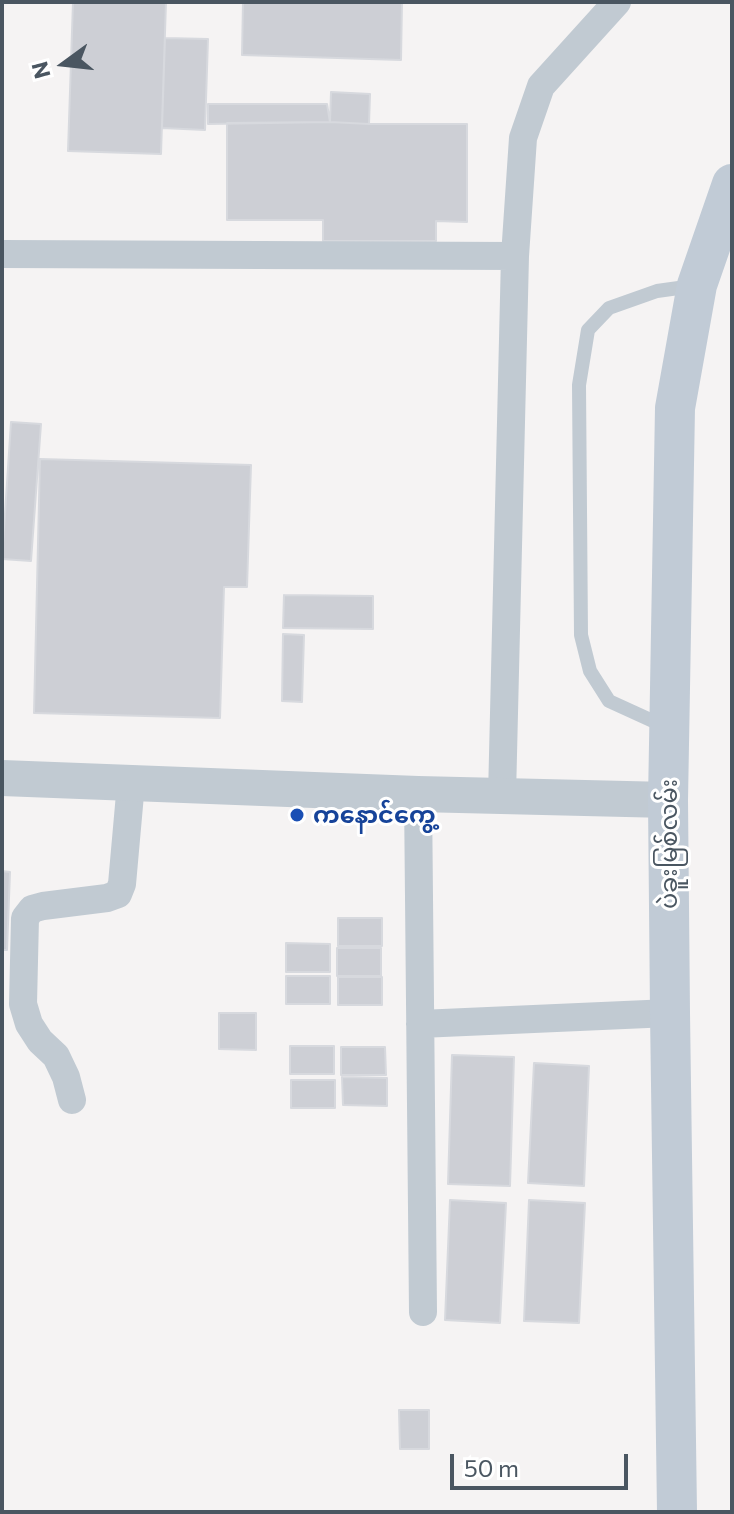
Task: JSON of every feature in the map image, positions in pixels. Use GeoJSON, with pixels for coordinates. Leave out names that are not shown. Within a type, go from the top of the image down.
{"type":"FeatureCollection","features":[{"type":"Feature","properties":{"kind":"main road","name":"ပဲခူးမြစ်လမ်း"},"geometry":{"type":"LineString","coordinates":[[677,1512],[668,800],[675,408],[697,285],[732,184]]}},
{"type":"Feature","properties":{"kind":"street"},"geometry":{"type":"LineString","coordinates":[[502,796],[515,256],[523,138],[541,86],[617,2]]}},
{"type":"Feature","properties":{"kind":"street"},"geometry":{"type":"LineString","coordinates":[[2,254],[515,256]]}},
{"type":"Feature","properties":{"kind":"street"},"geometry":{"type":"LineString","coordinates":[[2,778],[668,800]]}},
{"type":"Feature","properties":{"kind":"street"},"geometry":{"type":"LineString","coordinates":[[72,1100],[56,1056],[40,1041],[29,1024],[23,1004],[25,918],[32,909],[118,894],[122,884],[131,783]]}},
{"type":"Feature","properties":{"kind":"street"},"geometry":{"type":"LineString","coordinates":[[418,794],[423,1312]]}},
{"type":"Feature","properties":{"kind":"street"},"geometry":{"type":"LineString","coordinates":[[420,1024],[670,1013]]}},
{"type":"Feature","properties":{"kind":"lane"},"geometry":{"type":"LineString","coordinates":[[669,729],[609,701],[590,671],[581,635],[579,385],[588,330],[609,308],[657,291],[697,285]]}},
{"type":"Feature","properties":{"kind":"building"},"geometry":{"type":"Polygon","coordinates":[[[73,2],[166,2],[161,154],[68,151],[73,2]]]}},
{"type":"Feature","properties":{"kind":"building"},"geometry":{"type":"Polygon","coordinates":[[[243,2],[402,2],[401,60],[242,55],[243,2]]]}},
{"type":"Feature","properties":{"kind":"building"},"geometry":{"type":"Polygon","coordinates":[[[165,38],[208,39],[205,130],[162,128],[165,38]]]}},
{"type":"Feature","properties":{"kind":"building"},"geometry":{"type":"Polygon","coordinates":[[[331,92],[370,94],[369,124],[330,122],[331,92]]]}},
{"type":"Feature","properties":{"kind":"building"},"geometry":{"type":"Polygon","coordinates":[[[208,104],[327,104],[330,122],[208,124],[208,104]]]}},
{"type":"Feature","properties":{"kind":"building"},"geometry":{"type":"Polygon","coordinates":[[[227,123],[467,124],[467,222],[436,221],[436,241],[323,241],[323,220],[227,220],[227,123]]]}},
{"type":"Feature","properties":{"kind":"building"},"geometry":{"type":"Polygon","coordinates":[[[11,422],[41,424],[31,561],[2,559],[11,422]]]}},
{"type":"Feature","properties":{"kind":"building"},"geometry":{"type":"Polygon","coordinates":[[[40,459],[251,465],[247,587],[224,587],[220,718],[34,713],[40,459]]]}},
{"type":"Feature","properties":{"kind":"building"},"geometry":{"type":"Polygon","coordinates":[[[284,595],[373,596],[373,629],[283,628],[284,595]]]}},
{"type":"Feature","properties":{"kind":"building"},"geometry":{"type":"Polygon","coordinates":[[[283,634],[304,635],[302,702],[282,701],[283,634]]]}},
{"type":"Feature","properties":{"kind":"building"},"geometry":{"type":"Polygon","coordinates":[[[2,871],[10,872],[7,950],[2,950],[2,871]]]}},
{"type":"Feature","properties":{"kind":"building"},"geometry":{"type":"Polygon","coordinates":[[[338,918],[382,918],[382,946],[338,946],[338,918]]]}},
{"type":"Feature","properties":{"kind":"building"},"geometry":{"type":"Polygon","coordinates":[[[286,943],[330,944],[330,972],[286,972],[286,943]]]}},
{"type":"Feature","properties":{"kind":"building"},"geometry":{"type":"Polygon","coordinates":[[[337,948],[381,948],[381,976],[337,976],[337,948]]]}},
{"type":"Feature","properties":{"kind":"building"},"geometry":{"type":"Polygon","coordinates":[[[286,976],[330,976],[330,1004],[286,1004],[286,976]]]}},
{"type":"Feature","properties":{"kind":"building"},"geometry":{"type":"Polygon","coordinates":[[[338,977],[382,977],[382,1005],[338,1005],[338,977]]]}},
{"type":"Feature","properties":{"kind":"building"},"geometry":{"type":"Polygon","coordinates":[[[219,1013],[256,1013],[256,1050],[219,1049],[219,1013]]]}},
{"type":"Feature","properties":{"kind":"building"},"geometry":{"type":"Polygon","coordinates":[[[290,1046],[334,1046],[334,1074],[290,1074],[290,1046]]]}},
{"type":"Feature","properties":{"kind":"building"},"geometry":{"type":"Polygon","coordinates":[[[341,1047],[385,1047],[386,1075],[341,1075],[341,1047]]]}},
{"type":"Feature","properties":{"kind":"building"},"geometry":{"type":"Polygon","coordinates":[[[452,1055],[514,1057],[510,1186],[448,1184],[452,1055]]]}},
{"type":"Feature","properties":{"kind":"building"},"geometry":{"type":"Polygon","coordinates":[[[534,1063],[589,1066],[584,1186],[528,1183],[534,1063]]]}},
{"type":"Feature","properties":{"kind":"building"},"geometry":{"type":"Polygon","coordinates":[[[342,1077],[387,1078],[387,1106],[343,1105],[342,1077]]]}},
{"type":"Feature","properties":{"kind":"building"},"geometry":{"type":"Polygon","coordinates":[[[291,1080],[335,1080],[335,1108],[291,1108],[291,1080]]]}},
{"type":"Feature","properties":{"kind":"building"},"geometry":{"type":"Polygon","coordinates":[[[450,1200],[506,1203],[500,1323],[445,1320],[450,1200]]]}},
{"type":"Feature","properties":{"kind":"building"},"geometry":{"type":"Polygon","coordinates":[[[529,1200],[585,1203],[579,1323],[524,1321],[529,1200]]]}},
{"type":"Feature","properties":{"kind":"building"},"geometry":{"type":"Polygon","coordinates":[[[399,1410],[429,1410],[429,1449],[400,1449],[399,1410]]]}},
{"type":"Feature","properties":{"kind":"place","name":"ကနောင်ကွေ့"},"geometry":{"type":"Point","coordinates":[297,815]}}]}
